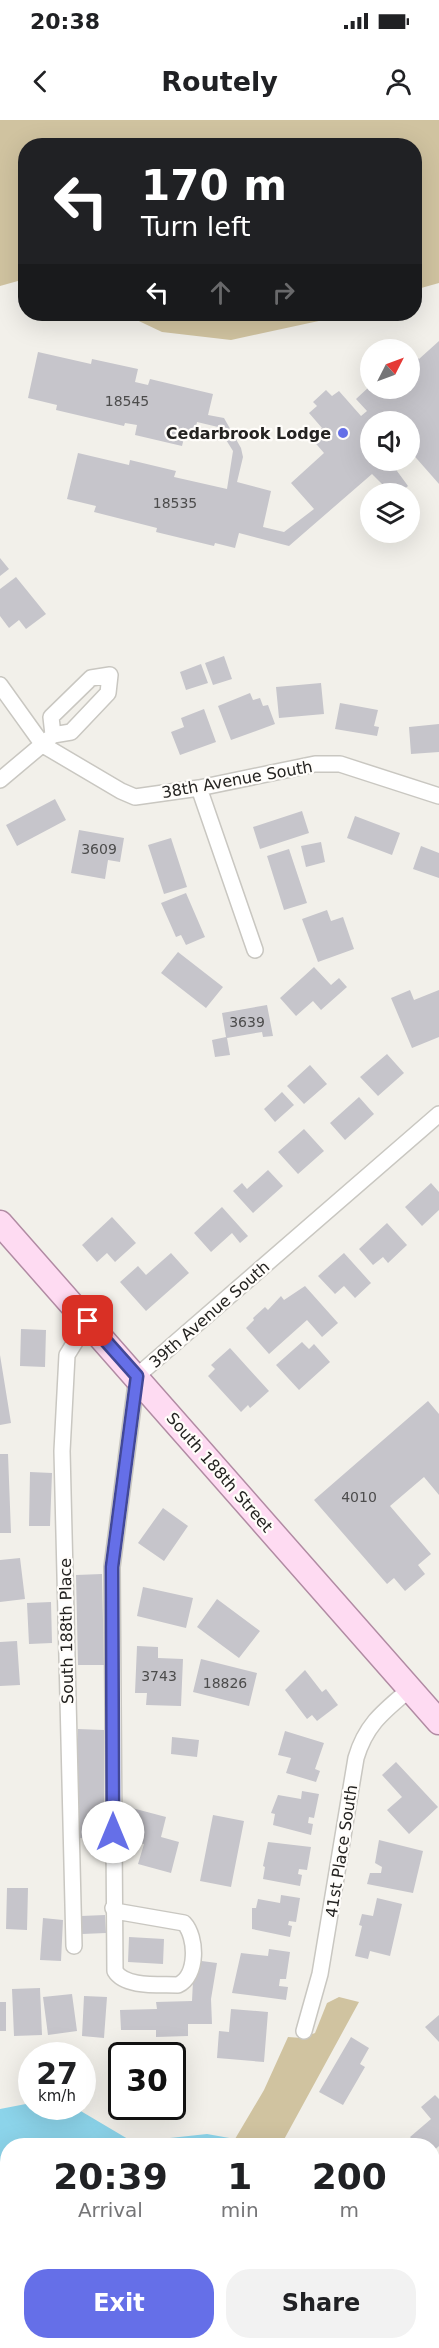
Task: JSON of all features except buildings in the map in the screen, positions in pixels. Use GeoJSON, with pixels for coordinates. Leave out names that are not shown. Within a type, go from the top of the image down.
{"type":"FeatureCollection","features":[{"type":"Feature","properties":{"kind":"main road","name":"South 188th Street"},"geometry":{"type":"LineString","coordinates":[[0,1223],[439,1722]]}},
{"type":"Feature","properties":{"kind":"street"},"geometry":{"type":"LineString","coordinates":[[0,685],[48,740],[0,780]]}},
{"type":"Feature","properties":{"kind":"street","name":"38th Avenue South"},"geometry":{"type":"LineString","coordinates":[[48,740],[121,791],[135,797],[199,788],[315,764],[340,764],[439,796]]}},
{"type":"Feature","properties":{"kind":"street"},"geometry":{"type":"LineString","coordinates":[[199,788],[255,950]]}},
{"type":"Feature","properties":{"kind":"street","name":"39th Avenue South"},"geometry":{"type":"LineString","coordinates":[[113,1908],[115,1911],[184,1923],[189,1928],[194,1945],[188,1978],[178,1985],[132,1982],[118,1976],[115,1971],[113,1908],[112,1567],[137,1376],[439,1114]]}},
{"type":"Feature","properties":{"kind":"street","name":"South 188th Place"},"geometry":{"type":"LineString","coordinates":[[74,1946],[62,1452],[67,1355],[88,1321]]}},
{"type":"Feature","properties":{"kind":"street","name":"41st Place South"},"geometry":{"type":"LineString","coordinates":[[304,2031],[321,1974],[356,1758],[362,1737],[373,1722],[410,1689]]}},
{"type":"Feature","properties":{"kind":"shaded area"},"geometry":{"type":"Polygon","coordinates":[[[0,120],[439,120],[439,283],[422,288],[422,138],[18,138],[18,281],[0,286],[0,120]]]}},
{"type":"Feature","properties":{"kind":"shaded area"},"geometry":{"type":"Polygon","coordinates":[[[139,321],[319,321],[231,340],[162,332],[139,321]]]}},
{"type":"Feature","properties":{"kind":"shaded area"},"geometry":{"type":"Polygon","coordinates":[[[339,1997],[359,2002],[285,2138],[236,2138],[264,2090],[288,2037],[302,2038],[315,2033],[327,2003],[339,1997]]]}},
{"type":"Feature","properties":{"kind":"water"},"geometry":{"type":"Polygon","coordinates":[[[18,2106],[18,2120],[96,2120],[126,2138],[0,2138],[0,2109],[18,2106]]]}},
{"type":"Feature","properties":{"kind":"water"},"geometry":{"type":"Polygon","coordinates":[[[207,2134],[229,2138],[170,2138],[207,2134]]]}},
{"type":"Feature","properties":{"kind":"place","name":"Cedarbrook Lodge"},"geometry":{"type":"Point","coordinates":[343,433]}},
{"type":"Feature","properties":{"kind":"route"},"geometry":{"type":"LineString","coordinates":[[88,1321],[137,1376],[112,1567],[113,1832]]}}]}
